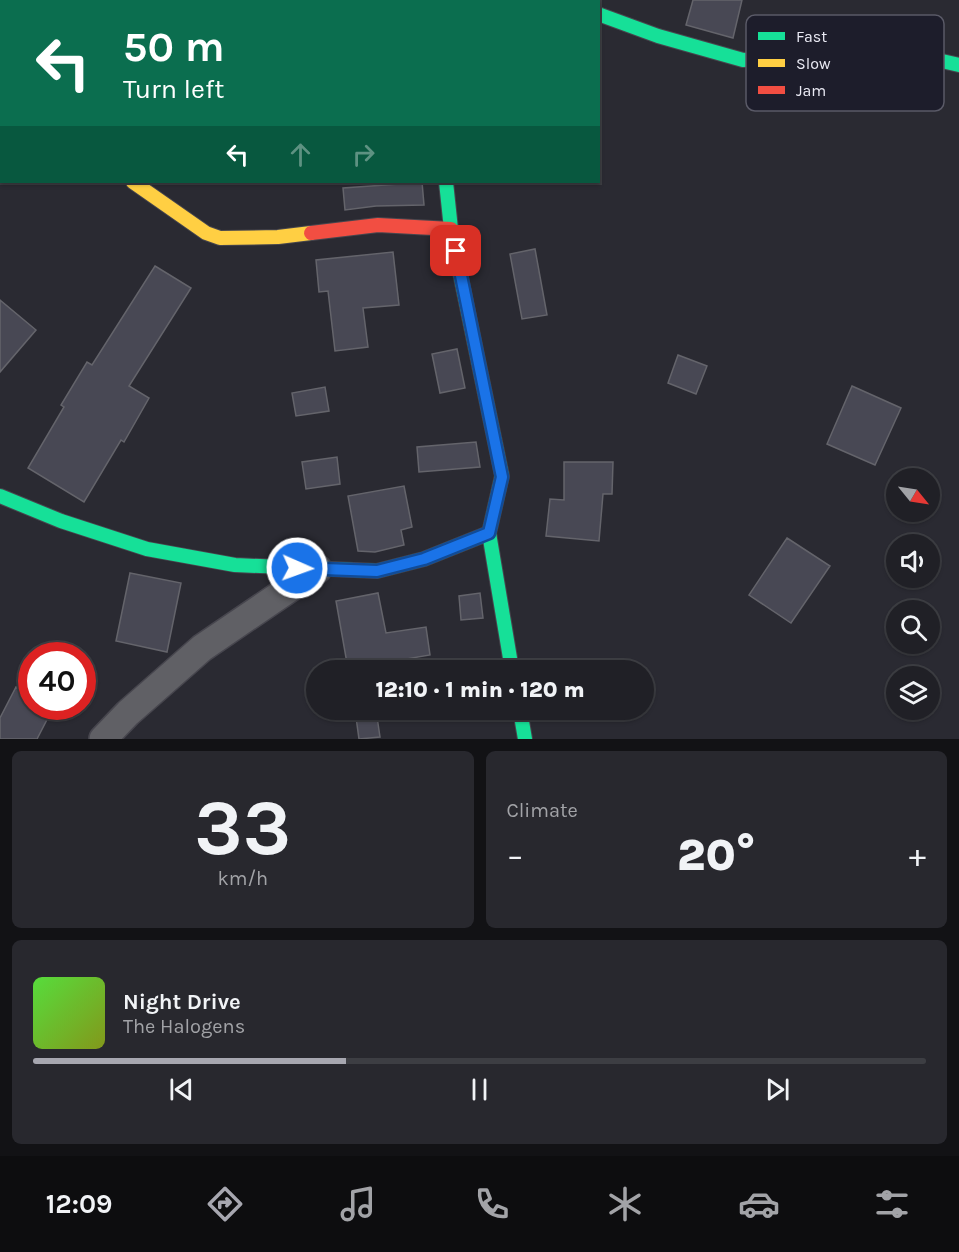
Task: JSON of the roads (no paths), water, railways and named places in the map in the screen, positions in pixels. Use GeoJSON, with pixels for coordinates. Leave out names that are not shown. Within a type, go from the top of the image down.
{"type":"FeatureCollection","features":[{"type":"Feature","properties":{"kind":"street"},"geometry":{"type":"LineString","coordinates":[[600,15],[658,36],[746,60]]}},
{"type":"Feature","properties":{"kind":"street"},"geometry":{"type":"LineString","coordinates":[[944,62],[959,65]]}},
{"type":"Feature","properties":{"kind":"street"},"geometry":{"type":"LineString","coordinates":[[134,183],[206,233],[220,238],[278,237],[378,225],[451,229]]}},
{"type":"Feature","properties":{"kind":"street"},"geometry":{"type":"LineString","coordinates":[[446,183],[451,229],[502,477],[489,533],[510,660]]}},
{"type":"Feature","properties":{"kind":"street"},"geometry":{"type":"LineString","coordinates":[[0,496],[61,521],[147,549],[235,565],[377,571],[424,559],[489,533]]}},
{"type":"Feature","properties":{"kind":"street"},"geometry":{"type":"LineString","coordinates":[[102,739],[202,648],[318,568]]}},
{"type":"Feature","properties":{"kind":"street"},"geometry":{"type":"LineString","coordinates":[[522,720],[525,739]]}}]}
